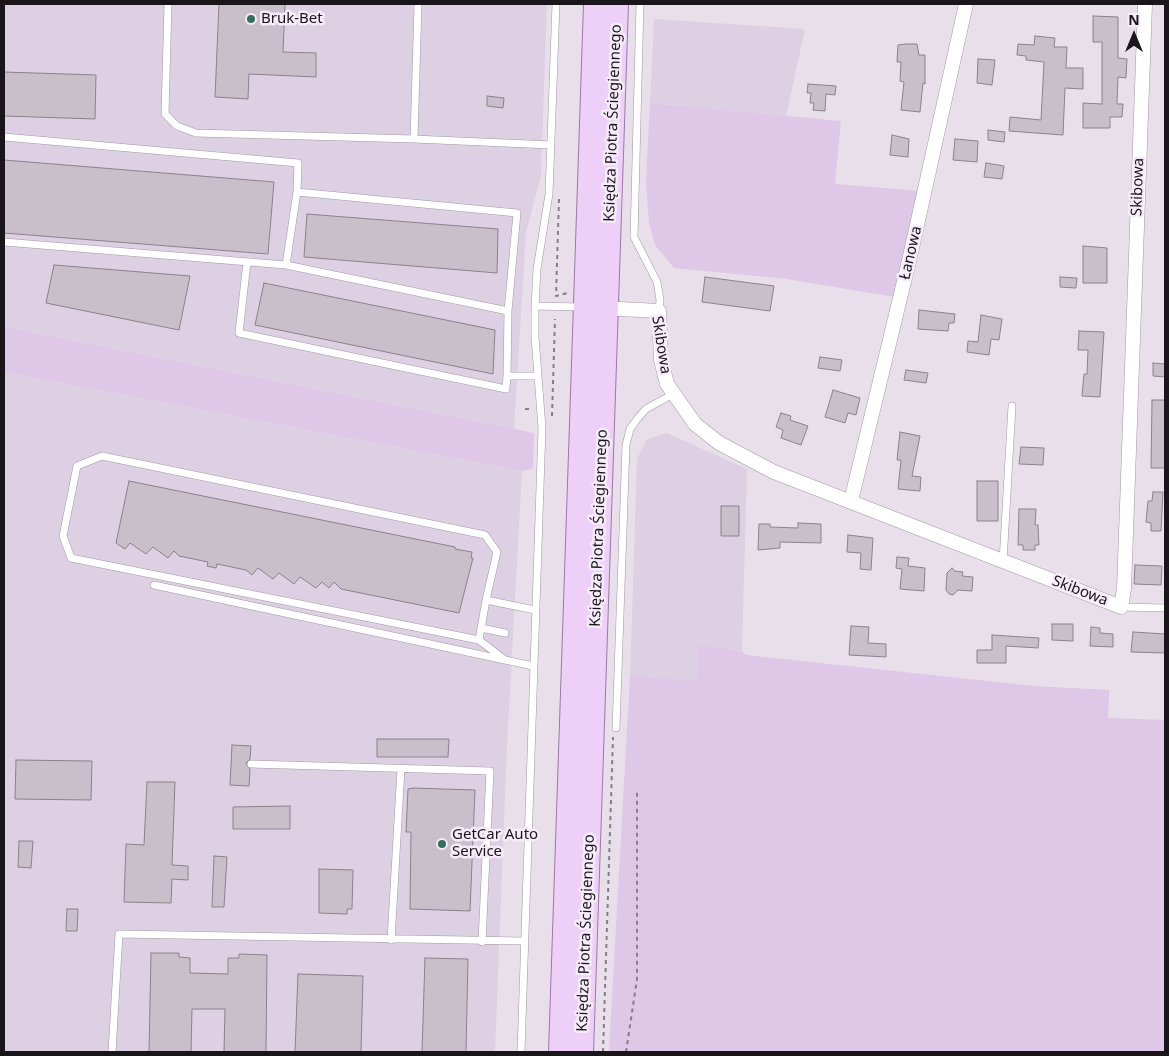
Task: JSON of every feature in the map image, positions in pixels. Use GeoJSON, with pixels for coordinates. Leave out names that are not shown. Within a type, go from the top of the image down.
{"type":"FeatureCollection","features":[{"type":"Feature","properties":{"kind":"main road","name":"Księdza Piotra Ściegiennego"},"geometry":{"type":"LineString","coordinates":[[560,1052],[594,4]]}},
{"type":"Feature","properties":{"kind":"main road","name":"Księdza Piotra Ściegiennego"},"geometry":{"type":"LineString","coordinates":[[582,1052],[617,4]]}},
{"type":"Feature","properties":{"kind":"street","name":"Łanowa"},"geometry":{"type":"LineString","coordinates":[[851,501],[909,261],[966,4]]}},
{"type":"Feature","properties":{"kind":"street","name":"Skibowa"},"geometry":{"type":"LineString","coordinates":[[584,308],[658,311],[661,360],[668,384],[694,424],[711,438],[774,472],[1121,607],[1124,589],[1145,4]]}},
{"type":"Feature","properties":{"kind":"lane"},"geometry":{"type":"LineString","coordinates":[[168,4],[164,114],[177,126],[196,133],[551,145]]}},
{"type":"Feature","properties":{"kind":"lane"},"geometry":{"type":"LineString","coordinates":[[414,139],[418,4]]}},
{"type":"Feature","properties":{"kind":"lane"},"geometry":{"type":"LineString","coordinates":[[521,1052],[542,428],[535,306],[538,268],[550,194],[556,4]]}},
{"type":"Feature","properties":{"kind":"lane"},"geometry":{"type":"LineString","coordinates":[[640,4],[633,229],[640,252],[657,282],[660,300],[658,311]]}},
{"type":"Feature","properties":{"kind":"lane"},"geometry":{"type":"LineString","coordinates":[[4,137],[298,163],[297,192],[286,265]]}},
{"type":"Feature","properties":{"kind":"lane"},"geometry":{"type":"LineString","coordinates":[[247,262],[239,333],[506,389],[508,311],[517,213],[297,192]]}},
{"type":"Feature","properties":{"kind":"lane"},"geometry":{"type":"LineString","coordinates":[[4,242],[286,265],[508,311]]}},
{"type":"Feature","properties":{"kind":"lane"},"geometry":{"type":"LineString","coordinates":[[535,306],[584,308]]}},
{"type":"Feature","properties":{"kind":"lane"},"geometry":{"type":"LineString","coordinates":[[507,376],[538,376]]}},
{"type":"Feature","properties":{"kind":"lane"},"geometry":{"type":"LineString","coordinates":[[616,728],[626,445],[630,429],[642,413],[673,394]]}},
{"type":"Feature","properties":{"kind":"lane"},"geometry":{"type":"LineString","coordinates":[[1003,562],[1012,406]]}},
{"type":"Feature","properties":{"kind":"lane"},"geometry":{"type":"LineString","coordinates":[[479,640],[497,552],[485,535],[102,456],[76,466],[63,536],[71,558],[479,640],[505,660]]}},
{"type":"Feature","properties":{"kind":"lane"},"geometry":{"type":"LineString","coordinates":[[154,586],[533,666]]}},
{"type":"Feature","properties":{"kind":"lane"},"geometry":{"type":"LineString","coordinates":[[486,600],[535,610]]}},
{"type":"Feature","properties":{"kind":"lane"},"geometry":{"type":"LineString","coordinates":[[1121,607],[1165,608]]}},
{"type":"Feature","properties":{"kind":"lane"},"geometry":{"type":"LineString","coordinates":[[481,628],[505,633]]}},
{"type":"Feature","properties":{"kind":"lane"},"geometry":{"type":"LineString","coordinates":[[251,764],[490,771],[482,942]]}},
{"type":"Feature","properties":{"kind":"lane"},"geometry":{"type":"LineString","coordinates":[[390,940],[401,768]]}},
{"type":"Feature","properties":{"kind":"lane"},"geometry":{"type":"LineString","coordinates":[[112,1052],[119,934],[482,942],[524,941]]}},
{"type":"Feature","properties":{"kind":"path"},"geometry":{"type":"LineString","coordinates":[[603,1052],[613,739],[616,728]]}},
{"type":"Feature","properties":{"kind":"path"},"geometry":{"type":"LineString","coordinates":[[626,1052],[637,979],[637,790]]}},
{"type":"Feature","properties":{"kind":"shaded area"},"geometry":{"type":"Polygon","coordinates":[[[4,4],[547,4],[541,176],[526,232],[514,429],[4,327],[4,4]]]}},
{"type":"Feature","properties":{"kind":"shaded area"},"geometry":{"type":"Polygon","coordinates":[[[654,19],[805,29],[786,116],[650,103],[654,19]]]}},
{"type":"Feature","properties":{"kind":"shaded area"},"geometry":{"type":"Polygon","coordinates":[[[650,103],[841,121],[835,184],[921,191],[895,297],[787,279],[674,268],[655,245],[649,223],[646,182],[650,103]]]}},
{"type":"Feature","properties":{"kind":"shaded area"},"geometry":{"type":"Polygon","coordinates":[[[4,327],[534,433],[533,469],[522,471],[4,372],[4,327]]]}},
{"type":"Feature","properties":{"kind":"shaded area"},"geometry":{"type":"Polygon","coordinates":[[[4,372],[522,471],[507,745],[495,1052],[4,1052],[4,372]]]}},
{"type":"Feature","properties":{"kind":"shaded area"},"geometry":{"type":"Polygon","coordinates":[[[667,433],[747,469],[742,651],[698,645],[697,682],[630,676],[637,459],[647,439],[667,433]]]}},
{"type":"Feature","properties":{"kind":"shaded area"},"geometry":{"type":"Polygon","coordinates":[[[698,645],[742,651],[746,655],[1034,686],[1109,690],[1108,718],[1165,720],[1165,1052],[609,1052],[630,676],[697,681],[698,645]]]}},
{"type":"Feature","properties":{"kind":"building"},"geometry":{"type":"Polygon","coordinates":[[[219,4],[285,4],[283,52],[316,53],[316,77],[249,74],[248,99],[215,97],[219,4]]]}},
{"type":"Feature","properties":{"kind":"building"},"geometry":{"type":"Polygon","coordinates":[[[1093,16],[1118,17],[1118,58],[1127,59],[1126,78],[1118,77],[1117,104],[1123,104],[1122,117],[1110,117],[1110,128],[1083,128],[1083,103],[1102,104],[1102,42],[1093,42],[1093,16]]]}},
{"type":"Feature","properties":{"kind":"building"},"geometry":{"type":"Polygon","coordinates":[[[1035,36],[1055,38],[1054,47],[1067,47],[1066,68],[1083,68],[1083,89],[1065,88],[1063,135],[1009,131],[1010,117],[1041,120],[1044,62],[1026,60],[1026,56],[1017,55],[1018,44],[1034,45],[1035,36]]]}},
{"type":"Feature","properties":{"kind":"building"},"geometry":{"type":"Polygon","coordinates":[[[917,44],[919,55],[925,55],[925,84],[923,83],[920,112],[901,110],[904,82],[900,81],[901,62],[897,62],[898,45],[917,44]]]}},
{"type":"Feature","properties":{"kind":"building"},"geometry":{"type":"Polygon","coordinates":[[[978,59],[995,60],[992,85],[977,83],[978,59]]]}},
{"type":"Feature","properties":{"kind":"building"},"geometry":{"type":"Polygon","coordinates":[[[4,72],[96,75],[95,119],[4,116],[4,72]]]}},
{"type":"Feature","properties":{"kind":"building"},"geometry":{"type":"Polygon","coordinates":[[[808,84],[836,86],[835,95],[826,94],[825,111],[813,110],[814,103],[810,103],[811,93],[807,93],[808,84]]]}},
{"type":"Feature","properties":{"kind":"building"},"geometry":{"type":"Polygon","coordinates":[[[487,96],[504,98],[503,108],[487,106],[487,96]]]}},
{"type":"Feature","properties":{"kind":"building"},"geometry":{"type":"Polygon","coordinates":[[[988,130],[1005,132],[1004,142],[988,140],[988,130]]]}},
{"type":"Feature","properties":{"kind":"building"},"geometry":{"type":"Polygon","coordinates":[[[892,135],[909,139],[908,157],[890,155],[892,135]]]}},
{"type":"Feature","properties":{"kind":"building"},"geometry":{"type":"Polygon","coordinates":[[[955,139],[978,141],[977,162],[953,160],[955,139]]]}},
{"type":"Feature","properties":{"kind":"building"},"geometry":{"type":"Polygon","coordinates":[[[4,160],[274,182],[268,254],[4,233],[4,160]]]}},
{"type":"Feature","properties":{"kind":"building"},"geometry":{"type":"Polygon","coordinates":[[[986,163],[1004,166],[1002,179],[984,177],[986,163]]]}},
{"type":"Feature","properties":{"kind":"building"},"geometry":{"type":"Polygon","coordinates":[[[307,214],[498,229],[497,273],[304,257],[307,214]]]}},
{"type":"Feature","properties":{"kind":"building"},"geometry":{"type":"Polygon","coordinates":[[[1083,246],[1107,248],[1107,283],[1083,283],[1083,246]]]}},
{"type":"Feature","properties":{"kind":"building"},"geometry":{"type":"Polygon","coordinates":[[[54,265],[190,276],[179,330],[46,303],[54,265]]]}},
{"type":"Feature","properties":{"kind":"building"},"geometry":{"type":"Polygon","coordinates":[[[705,277],[774,286],[770,311],[702,302],[705,277]]]}},
{"type":"Feature","properties":{"kind":"building"},"geometry":{"type":"Polygon","coordinates":[[[1060,277],[1077,278],[1076,288],[1060,287],[1060,277]]]}},
{"type":"Feature","properties":{"kind":"building"},"geometry":{"type":"Polygon","coordinates":[[[264,283],[495,330],[493,374],[255,325],[264,283]]]}},
{"type":"Feature","properties":{"kind":"building"},"geometry":{"type":"Polygon","coordinates":[[[919,310],[955,314],[954,323],[949,323],[948,331],[918,329],[919,310]]]}},
{"type":"Feature","properties":{"kind":"building"},"geometry":{"type":"Polygon","coordinates":[[[981,315],[1002,319],[999,340],[991,339],[989,355],[967,352],[968,341],[978,342],[981,315]]]}},
{"type":"Feature","properties":{"kind":"building"},"geometry":{"type":"Polygon","coordinates":[[[1079,331],[1104,332],[1100,397],[1082,396],[1084,374],[1087,374],[1088,350],[1078,350],[1079,331]]]}},
{"type":"Feature","properties":{"kind":"building"},"geometry":{"type":"Polygon","coordinates":[[[820,357],[842,360],[840,371],[818,368],[820,357]]]}},
{"type":"Feature","properties":{"kind":"building"},"geometry":{"type":"Polygon","coordinates":[[[1153,363],[1165,364],[1165,377],[1153,376],[1153,363]]]}},
{"type":"Feature","properties":{"kind":"building"},"geometry":{"type":"Polygon","coordinates":[[[906,370],[928,373],[926,383],[904,380],[906,370]]]}},
{"type":"Feature","properties":{"kind":"building"},"geometry":{"type":"Polygon","coordinates":[[[833,390],[860,398],[856,415],[848,413],[845,423],[825,417],[833,390]]]}},
{"type":"Feature","properties":{"kind":"building"},"geometry":{"type":"Polygon","coordinates":[[[1152,400],[1165,400],[1165,468],[1151,468],[1152,400]]]}},
{"type":"Feature","properties":{"kind":"building"},"geometry":{"type":"Polygon","coordinates":[[[781,413],[791,416],[790,420],[808,426],[801,445],[781,438],[783,430],[776,427],[781,413]]]}},
{"type":"Feature","properties":{"kind":"building"},"geometry":{"type":"Polygon","coordinates":[[[900,432],[920,436],[912,476],[921,477],[920,491],[898,489],[901,460],[897,460],[900,432]]]}},
{"type":"Feature","properties":{"kind":"building"},"geometry":{"type":"Polygon","coordinates":[[[1021,447],[1044,448],[1043,465],[1019,464],[1021,447]]]}},
{"type":"Feature","properties":{"kind":"building"},"geometry":{"type":"Polygon","coordinates":[[[129,481],[472,552],[471,558],[473,558],[459,613],[341,589],[334,582],[329,588],[322,582],[316,588],[300,577],[294,584],[279,573],[273,579],[258,568],[252,575],[246,570],[217,564],[216,568],[207,566],[208,562],[179,556],[174,551],[168,558],[153,547],[146,554],[130,543],[125,549],[116,543],[129,481]]]}},
{"type":"Feature","properties":{"kind":"building"},"geometry":{"type":"Polygon","coordinates":[[[977,481],[998,481],[998,521],[977,521],[977,481]]]}},
{"type":"Feature","properties":{"kind":"building"},"geometry":{"type":"Polygon","coordinates":[[[1153,492],[1163,492],[1161,531],[1151,531],[1151,523],[1146,522],[1148,501],[1152,501],[1153,492]]]}},
{"type":"Feature","properties":{"kind":"building"},"geometry":{"type":"Polygon","coordinates":[[[721,506],[739,506],[739,536],[721,536],[721,506]]]}},
{"type":"Feature","properties":{"kind":"building"},"geometry":{"type":"Polygon","coordinates":[[[1019,509],[1036,509],[1035,525],[1038,525],[1039,545],[1035,545],[1035,550],[1023,550],[1023,545],[1018,545],[1019,509]]]}},
{"type":"Feature","properties":{"kind":"building"},"geometry":{"type":"Polygon","coordinates":[[[798,523],[821,524],[821,543],[780,542],[780,548],[758,550],[759,524],[770,524],[770,527],[798,528],[798,523]]]}},
{"type":"Feature","properties":{"kind":"building"},"geometry":{"type":"Polygon","coordinates":[[[848,535],[873,538],[871,570],[860,569],[861,553],[847,552],[848,535]]]}},
{"type":"Feature","properties":{"kind":"building"},"geometry":{"type":"Polygon","coordinates":[[[897,557],[909,558],[908,566],[925,568],[924,591],[900,589],[902,569],[896,568],[897,557]]]}},
{"type":"Feature","properties":{"kind":"building"},"geometry":{"type":"Polygon","coordinates":[[[1135,565],[1162,566],[1161,585],[1134,584],[1135,565]]]}},
{"type":"Feature","properties":{"kind":"building"},"geometry":{"type":"Polygon","coordinates":[[[952,568],[955,571],[963,572],[962,576],[973,577],[972,591],[958,590],[953,595],[949,594],[946,590],[947,573],[952,568]]]}},
{"type":"Feature","properties":{"kind":"building"},"geometry":{"type":"Polygon","coordinates":[[[1052,624],[1073,624],[1073,641],[1052,640],[1052,624]]]}},
{"type":"Feature","properties":{"kind":"building"},"geometry":{"type":"Polygon","coordinates":[[[851,626],[869,627],[868,643],[886,644],[886,657],[849,655],[851,626]]]}},
{"type":"Feature","properties":{"kind":"building"},"geometry":{"type":"Polygon","coordinates":[[[1091,627],[1100,628],[1100,633],[1113,634],[1113,647],[1090,646],[1091,627]]]}},
{"type":"Feature","properties":{"kind":"building"},"geometry":{"type":"Polygon","coordinates":[[[1133,632],[1165,634],[1165,653],[1131,652],[1133,632]]]}},
{"type":"Feature","properties":{"kind":"building"},"geometry":{"type":"Polygon","coordinates":[[[992,635],[1039,638],[1038,648],[1006,646],[1006,663],[977,663],[977,650],[992,650],[992,635]]]}},
{"type":"Feature","properties":{"kind":"building"},"geometry":{"type":"Polygon","coordinates":[[[377,739],[449,739],[448,757],[377,757],[377,739]]]}},
{"type":"Feature","properties":{"kind":"building"},"geometry":{"type":"Polygon","coordinates":[[[232,745],[251,746],[250,759],[246,763],[250,769],[249,786],[230,785],[232,745]]]}},
{"type":"Feature","properties":{"kind":"building"},"geometry":{"type":"Polygon","coordinates":[[[16,760],[92,761],[91,800],[15,799],[16,760]]]}},
{"type":"Feature","properties":{"kind":"building"},"geometry":{"type":"Polygon","coordinates":[[[147,782],[175,782],[172,865],[188,866],[188,880],[172,879],[171,903],[124,902],[126,844],[144,845],[147,782]]]}},
{"type":"Feature","properties":{"kind":"building","name":"GetCar Auto Service"},"geometry":{"type":"Polygon","coordinates":[[[408,789],[475,790],[470,911],[410,909],[411,832],[406,832],[408,789]]]}},
{"type":"Feature","properties":{"kind":"building"},"geometry":{"type":"Polygon","coordinates":[[[290,806],[290,829],[233,829],[233,807],[290,806]]]}},
{"type":"Feature","properties":{"kind":"building"},"geometry":{"type":"Polygon","coordinates":[[[19,841],[33,841],[31,868],[18,867],[19,841]]]}},
{"type":"Feature","properties":{"kind":"building"},"geometry":{"type":"Polygon","coordinates":[[[214,856],[227,857],[224,907],[212,907],[214,856]]]}},
{"type":"Feature","properties":{"kind":"building"},"geometry":{"type":"Polygon","coordinates":[[[319,869],[353,870],[352,909],[347,909],[347,914],[319,913],[319,869]]]}},
{"type":"Feature","properties":{"kind":"building"},"geometry":{"type":"Polygon","coordinates":[[[67,909],[78,909],[77,931],[66,931],[67,909]]]}},
{"type":"Feature","properties":{"kind":"building"},"geometry":{"type":"Polygon","coordinates":[[[151,953],[179,953],[179,957],[190,958],[190,973],[228,974],[228,958],[239,958],[239,954],[267,955],[266,1052],[224,1052],[225,1009],[192,1009],[191,1052],[149,1052],[151,953]]]}},
{"type":"Feature","properties":{"kind":"building"},"geometry":{"type":"Polygon","coordinates":[[[425,958],[468,959],[466,1052],[422,1052],[425,958]]]}},
{"type":"Feature","properties":{"kind":"building"},"geometry":{"type":"Polygon","coordinates":[[[298,974],[363,976],[361,1052],[295,1052],[298,974]]]}},
{"type":"Feature","properties":{"kind":"place","name":"Bruk-Bet"},"geometry":{"type":"Point","coordinates":[251,19]}},
{"type":"Feature","properties":{"kind":"place","name":"GetCar Auto Service"},"geometry":{"type":"Point","coordinates":[442,844]}}]}
